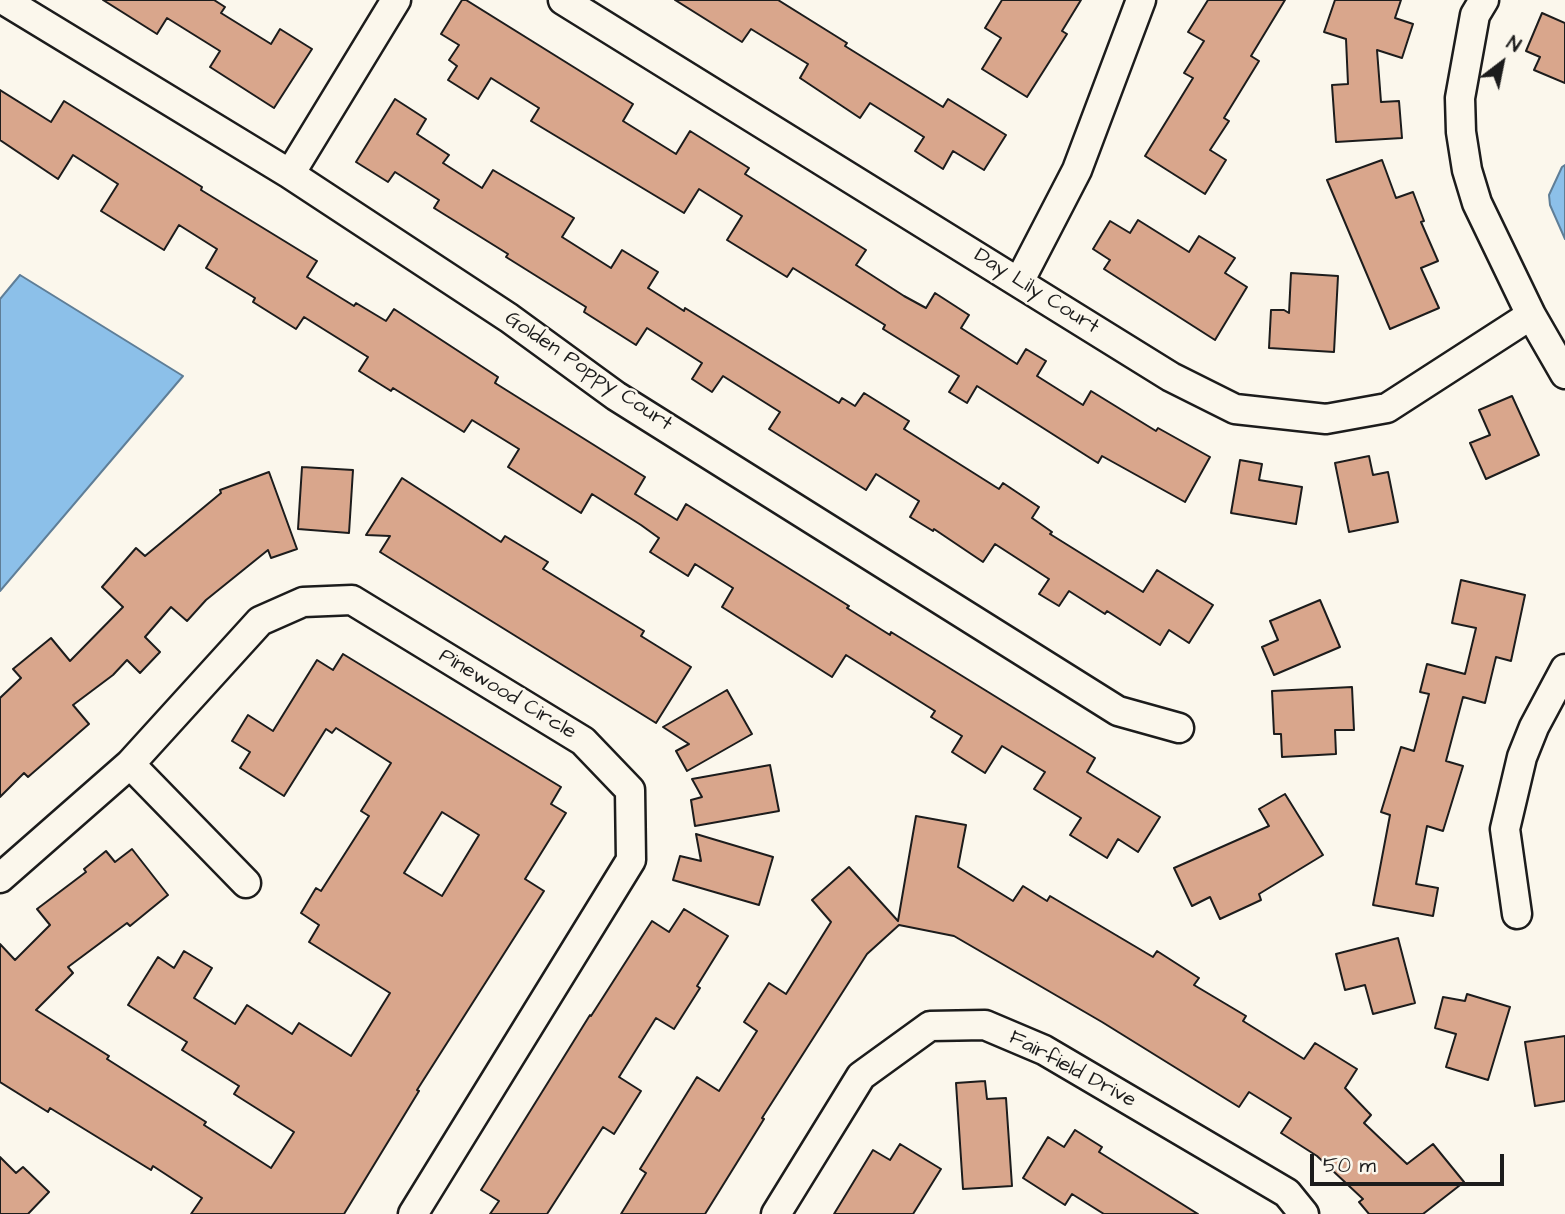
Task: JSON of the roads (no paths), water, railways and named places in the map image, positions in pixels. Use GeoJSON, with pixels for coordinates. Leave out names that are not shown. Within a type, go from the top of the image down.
{"type":"FeatureCollection","features":[{"type":"Feature","properties":{"kind":"street","name":"Golden Poppy Court"},"geometry":{"type":"LineString","coordinates":[[4,0],[290,174],[509,318],[616,396],[1118,711],[1179,728]]}},
{"type":"Feature","properties":{"kind":"street"},"geometry":{"type":"LineString","coordinates":[[290,174],[396,0]]}},
{"type":"Feature","properties":{"kind":"street","name":"Day Lily Court"},"geometry":{"type":"LineString","coordinates":[[563,0],[1171,377],[1236,409],[1326,419],[1387,408],[1531,315]]}},
{"type":"Feature","properties":{"kind":"street"},"geometry":{"type":"LineString","coordinates":[[1018,282],[1077,170],[1141,0]]}},
{"type":"Feature","properties":{"kind":"street"},"geometry":{"type":"LineString","coordinates":[[1484,0],[1475,15],[1460,97],[1461,132],[1467,170],[1477,203],[1531,315],[1565,374]]}},
{"type":"Feature","properties":{"kind":"street","name":"Pinewood Circle"},"geometry":{"type":"LineString","coordinates":[[0,878],[130,764],[260,621],[303,602],[352,600],[583,741],[630,790],[631,860],[413,1214]]}},
{"type":"Feature","properties":{"kind":"street"},"geometry":{"type":"LineString","coordinates":[[1517,914],[1505,829],[1522,757],[1565,669]]}},
{"type":"Feature","properties":{"kind":"street"},"geometry":{"type":"LineString","coordinates":[[130,764],[246,883]]}},
{"type":"Feature","properties":{"kind":"street","name":"Fairfield Drive"},"geometry":{"type":"LineString","coordinates":[[776,1214],[861,1076],[930,1026],[985,1025],[1044,1050],[1287,1193],[1304,1214]]}},
{"type":"Feature","properties":{"kind":"water"},"geometry":{"type":"Polygon","coordinates":[[[1565,165],[1565,239],[1550,205],[1549,195],[1565,165]]]}},
{"type":"Feature","properties":{"kind":"water"},"geometry":{"type":"Polygon","coordinates":[[[20,275],[183,376],[0,591],[0,299],[20,275]]]}}]}
